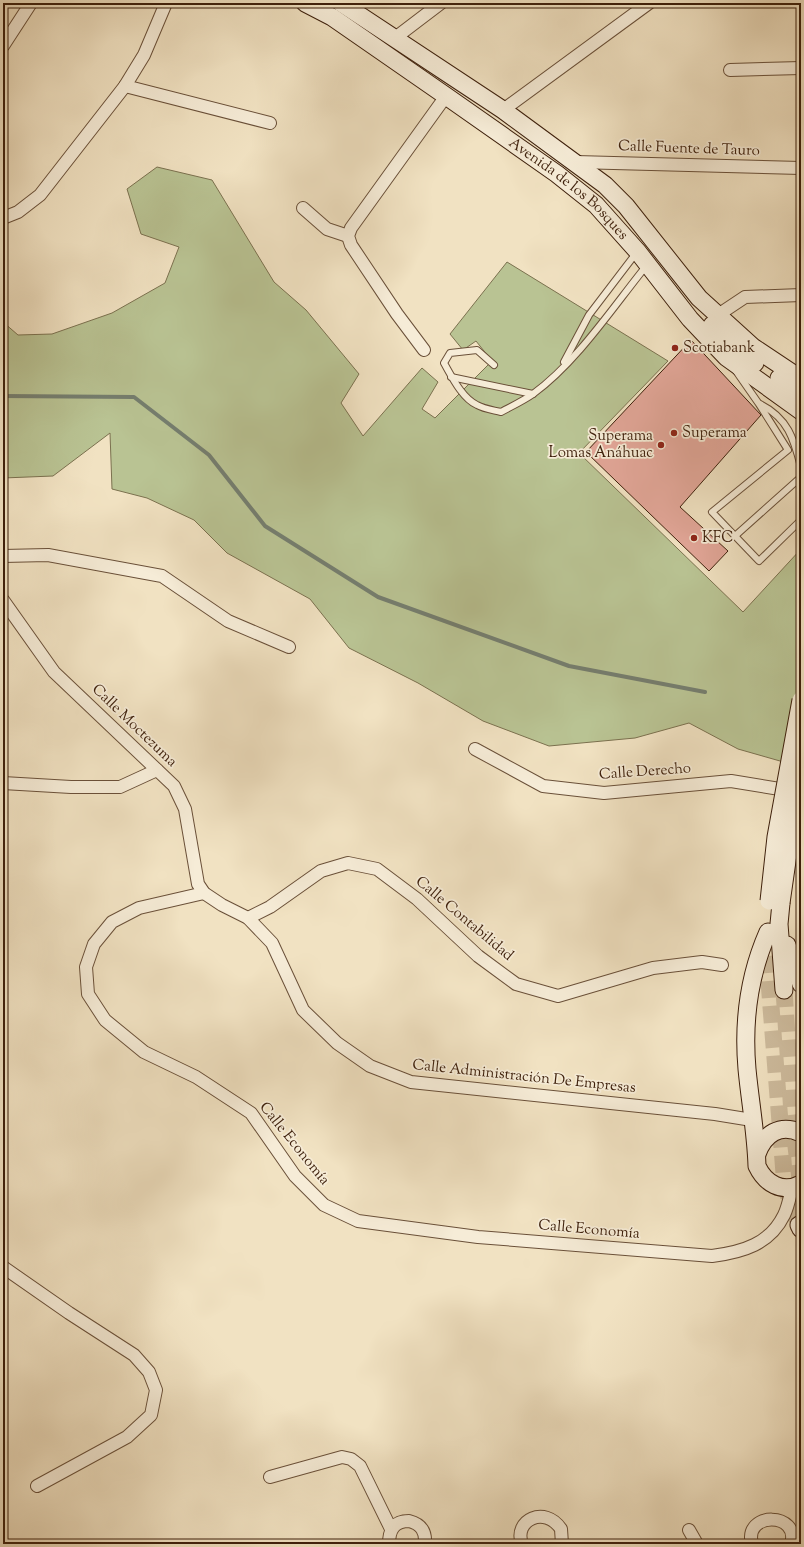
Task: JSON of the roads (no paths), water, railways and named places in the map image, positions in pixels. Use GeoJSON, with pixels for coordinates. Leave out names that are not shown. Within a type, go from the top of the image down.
{"type":"FeatureCollection","features":[{"type":"Feature","properties":{"kind":"main road","name":"Avenida de los Bosques"},"geometry":{"type":"LineString","coordinates":[[305,3],[332,17],[446,96],[562,178],[596,205],[643,258],[690,319],[726,356],[801,411]]}},
{"type":"Feature","properties":{"kind":"main road","name":"Avenida de los Bosques"},"geometry":{"type":"LineString","coordinates":[[341,3],[503,110],[576,162],[605,185],[626,206],[699,298],[766,357],[801,379]]}},
{"type":"Feature","properties":{"kind":"main road"},"geometry":{"type":"LineString","coordinates":[[699,298],[714,328],[741,355],[801,392]]}},
{"type":"Feature","properties":{"kind":"main road"},"geometry":{"type":"LineString","coordinates":[[767,956],[773,928],[775,902],[776,837],[801,700]]}},
{"type":"Feature","properties":{"kind":"main road"},"geometry":{"type":"LineString","coordinates":[[775,902],[801,763]]}},
{"type":"Feature","properties":{"kind":"main road"},"geometry":{"type":"LineString","coordinates":[[773,928],[801,984]]}},
{"type":"Feature","properties":{"kind":"main road"},"geometry":{"type":"LineString","coordinates":[[773,928],[784,990]]}},
{"type":"Feature","properties":{"kind":"main road"},"geometry":{"type":"LineString","coordinates":[[773,928],[758,955],[746,1014],[747,1067],[752,1120],[757,1154],[757,1166],[762,1176],[770,1184],[781,1188],[799,1185]]}},
{"type":"Feature","properties":{"kind":"main road"},"geometry":{"type":"LineString","coordinates":[[752,1120],[794,1129]]}},
{"type":"Feature","properties":{"kind":"main road"},"geometry":{"type":"LineString","coordinates":[[757,1154],[761,1143],[769,1134],[794,1129]]}},
{"type":"Feature","properties":{"kind":"street"},"geometry":{"type":"LineString","coordinates":[[3,46],[31,3]]}},
{"type":"Feature","properties":{"kind":"street"},"geometry":{"type":"LineString","coordinates":[[3,218],[18,212],[40,194],[125,86],[144,55],[166,3]]}},
{"type":"Feature","properties":{"kind":"street"},"geometry":{"type":"LineString","coordinates":[[395,38],[441,3]]}},
{"type":"Feature","properties":{"kind":"street"},"geometry":{"type":"LineString","coordinates":[[503,110],[649,3]]}},
{"type":"Feature","properties":{"kind":"street"},"geometry":{"type":"LineString","coordinates":[[730,70],[801,68]]}},
{"type":"Feature","properties":{"kind":"street"},"geometry":{"type":"LineString","coordinates":[[125,86],[270,123]]}},
{"type":"Feature","properties":{"kind":"street"},"geometry":{"type":"LineString","coordinates":[[424,350],[397,314],[351,245],[348,236],[351,228],[446,96]]}},
{"type":"Feature","properties":{"kind":"street","name":"Calle Fuente de Tauro"},"geometry":{"type":"LineString","coordinates":[[576,162],[801,168]]}},
{"type":"Feature","properties":{"kind":"street"},"geometry":{"type":"LineString","coordinates":[[302,208],[327,229],[348,236]]}},
{"type":"Feature","properties":{"kind":"street"},"geometry":{"type":"LineString","coordinates":[[718,315],[745,297],[801,295]]}},
{"type":"Feature","properties":{"kind":"street"},"geometry":{"type":"LineString","coordinates":[[3,556],[48,555],[162,576],[228,621],[289,646]]}},
{"type":"Feature","properties":{"kind":"street","name":"Calle Moctezuma"},"geometry":{"type":"LineString","coordinates":[[3,600],[54,672],[174,786],[185,809],[196,879],[204,893]]}},
{"type":"Feature","properties":{"kind":"street","name":"Calle Derecho"},"geometry":{"type":"LineString","coordinates":[[475,749],[543,786],[604,793],[731,781],[801,793]]}},
{"type":"Feature","properties":{"kind":"street"},"geometry":{"type":"LineString","coordinates":[[3,783],[71,787],[120,786],[157,770]]}},
{"type":"Feature","properties":{"kind":"street","name":"Calle Contabilidad"},"geometry":{"type":"LineString","coordinates":[[248,918],[270,907],[321,871],[348,863],[377,869],[417,899],[478,956],[516,984],[558,996],[653,968],[702,962],[722,965]]}},
{"type":"Feature","properties":{"kind":"street"},"geometry":{"type":"LineString","coordinates":[[204,893],[222,905],[248,918]]}},
{"type":"Feature","properties":{"kind":"street","name":"Calle Economía"},"geometry":{"type":"LineString","coordinates":[[204,893],[139,908],[112,922],[94,944],[86,967],[88,994],[105,1020],[144,1052],[196,1077],[250,1113],[295,1176],[324,1206],[358,1221],[478,1237],[712,1256],[737,1252],[756,1245],[773,1232],[785,1214],[799,1185]]}},
{"type":"Feature","properties":{"kind":"street","name":"Calle Administración De Empresas"},"geometry":{"type":"LineString","coordinates":[[248,918],[272,943],[303,1010],[336,1043],[370,1066],[411,1082],[715,1114],[752,1120]]}},
{"type":"Feature","properties":{"kind":"street"},"geometry":{"type":"LineString","coordinates":[[3,1267],[69,1313],[134,1355],[149,1372],[156,1390],[151,1415],[127,1436],[37,1486]]}},
{"type":"Feature","properties":{"kind":"street"},"geometry":{"type":"LineString","coordinates":[[270,1477],[342,1457],[351,1459],[360,1466],[391,1529]]}},
{"type":"Feature","properties":{"kind":"street"},"geometry":{"type":"LineString","coordinates":[[522,1544],[521,1534],[523,1526],[528,1520],[543,1516],[550,1518],[561,1529],[562,1544]]}},
{"type":"Feature","properties":{"kind":"street"},"geometry":{"type":"LineString","coordinates":[[752,1544],[753,1532],[757,1525],[764,1520],[772,1518],[780,1520],[787,1526],[791,1533],[791,1544]]}},
{"type":"Feature","properties":{"kind":"street"},"geometry":{"type":"LineString","coordinates":[[389,1544],[391,1529],[395,1524],[403,1521],[416,1523],[424,1531],[424,1544]]}},
{"type":"Feature","properties":{"kind":"street"},"geometry":{"type":"LineString","coordinates":[[689,1530],[697,1544]]}},
{"type":"Feature","properties":{"kind":"lane"},"geometry":{"type":"LineString","coordinates":[[559,371],[589,315],[643,258]]}},
{"type":"Feature","properties":{"kind":"lane"},"geometry":{"type":"LineString","coordinates":[[494,365],[477,350],[450,353],[444,363],[451,377],[470,401],[478,406],[501,412],[533,394],[559,371],[591,336],[643,258]]}},
{"type":"Feature","properties":{"kind":"lane"},"geometry":{"type":"LineString","coordinates":[[726,356],[788,450]]}},
{"type":"Feature","properties":{"kind":"lane"},"geometry":{"type":"LineString","coordinates":[[451,377],[533,394]]}},
{"type":"Feature","properties":{"kind":"lane"},"geometry":{"type":"LineString","coordinates":[[759,404],[777,415],[794,440],[799,450],[801,467]]}},
{"type":"Feature","properties":{"kind":"lane"},"geometry":{"type":"LineString","coordinates":[[799,450],[788,450],[712,512],[759,561],[801,520]]}},
{"type":"Feature","properties":{"kind":"lane"},"geometry":{"type":"LineString","coordinates":[[735,536],[801,477]]}},
{"type":"Feature","properties":{"kind":"waterway"},"geometry":{"type":"LineString","coordinates":[[3,396],[134,397],[209,455],[265,526],[378,597],[569,666],[705,692]]}},
{"type":"Feature","properties":{"kind":"tunnel"},"geometry":{"type":"LineString","coordinates":[[767,956],[785,1186],[799,1225]]}},
{"type":"Feature","properties":{"kind":"tunnel"},"geometry":{"type":"LineString","coordinates":[[784,990],[792,1114],[801,1187]]}},
{"type":"Feature","properties":{"kind":"place","name":"Scotiabank"},"geometry":{"type":"Point","coordinates":[675,348]}},
{"type":"Feature","properties":{"kind":"place","name":"Superama"},"geometry":{"type":"Point","coordinates":[674,433]}},
{"type":"Feature","properties":{"kind":"place","name":"Superama Lomas Anáhuac"},"geometry":{"type":"Point","coordinates":[661,445]}},
{"type":"Feature","properties":{"kind":"place","name":"KFC"},"geometry":{"type":"Point","coordinates":[694,538]}}]}
